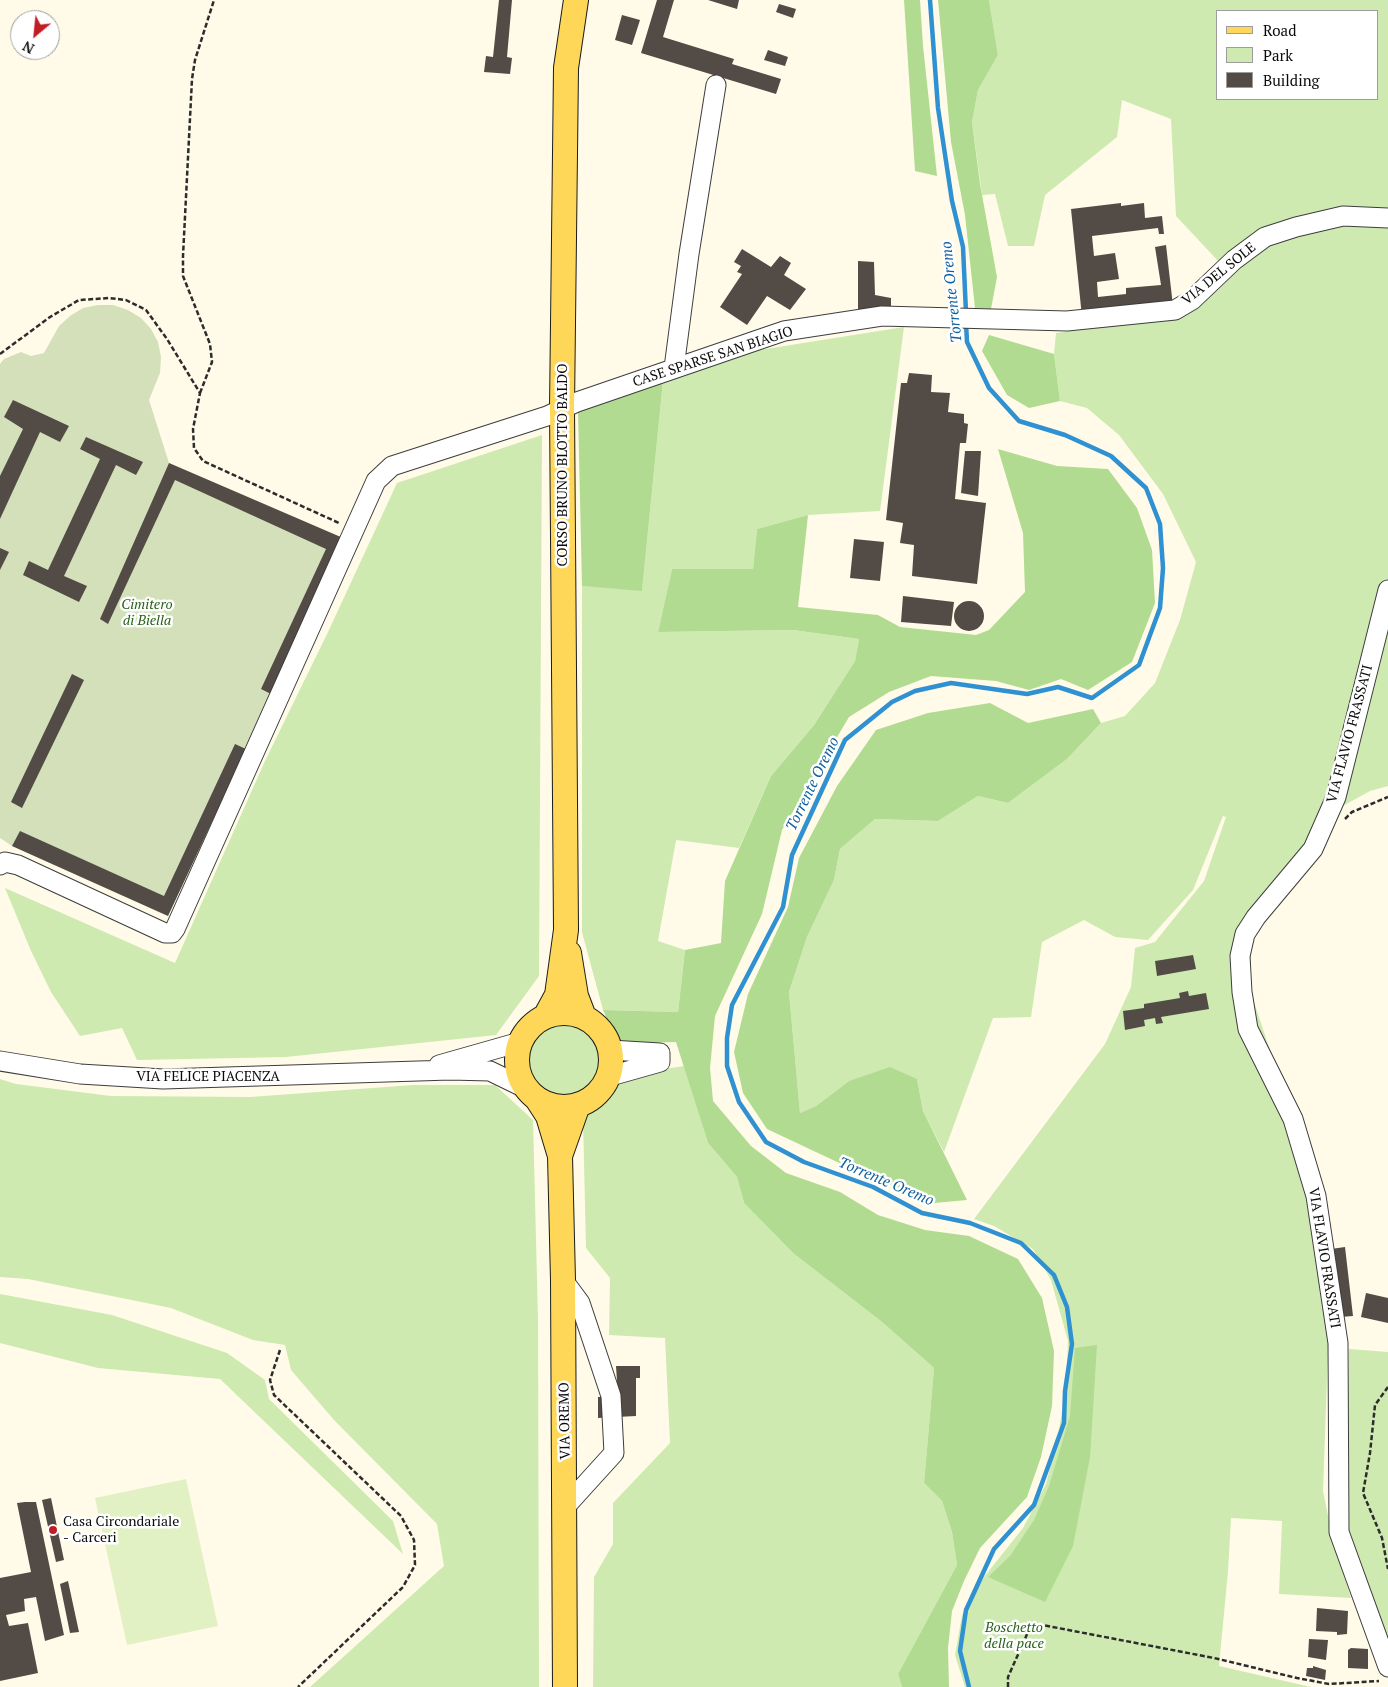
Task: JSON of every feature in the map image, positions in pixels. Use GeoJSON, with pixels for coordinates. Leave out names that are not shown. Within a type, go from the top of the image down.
{"type":"FeatureCollection","features":[{"type":"Feature","properties":{"kind":"main road","name":"CORSO BRUNO BLOTTO BALDO"},"geometry":{"type":"LineString","coordinates":[[576,0],[566,68],[562,408],[566,930],[576,996],[584,1017]]}},
{"type":"Feature","properties":{"kind":"main road","name":"CORSO BRUNO BLOTTO BALDO"},"geometry":{"type":"LineString","coordinates":[[545,1017],[556,994],[566,930]]}},
{"type":"Feature","properties":{"kind":"main road"},"geometry":{"type":"LineString","coordinates":[[558,1013],[571,1013],[584,1017],[596,1025],[605,1036],[610,1050],[611,1064],[607,1078],[591,1098],[578,1105],[557,1106],[532,1094],[517,1067],[520,1042],[526,1032],[545,1017],[558,1013]]}},
{"type":"Feature","properties":{"kind":"main road","name":"VIA OREMO"},"geometry":{"type":"LineString","coordinates":[[532,1094],[548,1116],[560,1156],[563,1280],[565,1687]]}},
{"type":"Feature","properties":{"kind":"main road","name":"VIA OREMO"},"geometry":{"type":"LineString","coordinates":[[560,1156],[578,1105]]}},
{"type":"Feature","properties":{"kind":"street"},"geometry":{"type":"LineString","coordinates":[[674,368],[689,254],[716,85]]}},
{"type":"Feature","properties":{"kind":"street","name":"VIA DEL SOLE"},"geometry":{"type":"LineString","coordinates":[[987,319],[1067,321],[1174,310],[1192,300],[1234,260],[1265,237],[1296,227],[1343,216],[1388,218]]}},
{"type":"Feature","properties":{"kind":"street","name":"CASE SPARSE SAN BIAGIO"},"geometry":{"type":"LineString","coordinates":[[0,865],[5,862],[18,865],[164,932],[172,933],[180,920],[376,481],[392,466],[547,416],[562,408],[784,331],[882,316],[987,319]]}},
{"type":"Feature","properties":{"kind":"street","name":"VIA FLAVIO FRASSATI"},"geometry":{"type":"LineString","coordinates":[[1388,590],[1336,797],[1313,849],[1256,917],[1245,934],[1240,956],[1242,992],[1248,1029],[1293,1119],[1316,1196],[1338,1343],[1339,1532],[1388,1667]]}},
{"type":"Feature","properties":{"kind":"street","name":"VIA FELICE PIACENZA"},"geometry":{"type":"LineString","coordinates":[[416,1072],[520,1042]]}},
{"type":"Feature","properties":{"kind":"street"},"geometry":{"type":"LineString","coordinates":[[607,1078],[660,1062],[660,1052],[610,1050]]}},
{"type":"Feature","properties":{"kind":"street","name":"VIA FELICE PIACENZA"},"geometry":{"type":"LineString","coordinates":[[0,1062],[80,1074],[163,1079],[490,1071],[532,1094]]}},
{"type":"Feature","properties":{"kind":"street"},"geometry":{"type":"LineString","coordinates":[[563,1280],[580,1303],[611,1396],[614,1453],[565,1507]]}},
{"type":"Feature","properties":{"kind":"path"},"geometry":{"type":"LineString","coordinates":[[214,0],[195,60],[192,79],[183,256],[183,276],[210,344],[212,362],[200,393],[193,429],[194,448],[203,461],[355,530]]}},
{"type":"Feature","properties":{"kind":"path"},"geometry":{"type":"LineString","coordinates":[[0,354],[50,317],[79,300],[109,298],[126,300],[146,310],[167,339],[200,393]]}},
{"type":"Feature","properties":{"kind":"path"},"geometry":{"type":"LineString","coordinates":[[1339,824],[1352,812],[1388,797]]}},
{"type":"Feature","properties":{"kind":"path"},"geometry":{"type":"LineString","coordinates":[[280,1350],[270,1380],[274,1395],[401,1516],[414,1540],[415,1566],[403,1587],[298,1687]]}},
{"type":"Feature","properties":{"kind":"path"},"geometry":{"type":"LineString","coordinates":[[1388,1387],[1375,1405],[1370,1453],[1363,1493],[1382,1538],[1388,1569]]}},
{"type":"Feature","properties":{"kind":"path"},"geometry":{"type":"LineString","coordinates":[[1008,1687],[1008,1677],[1032,1624],[1214,1658],[1329,1684],[1388,1681]]}},
{"type":"Feature","properties":{"kind":"green space"},"geometry":{"type":"Polygon","coordinates":[[[904,0],[920,0],[937,176],[915,171],[904,0]]]}},
{"type":"Feature","properties":{"kind":"green space"},"geometry":{"type":"Polygon","coordinates":[[[938,0],[989,0],[998,55],[978,90],[972,122],[980,184],[997,277],[991,309],[975,308],[965,215],[951,142],[938,0]]]}},
{"type":"Feature","properties":{"kind":"green space","name":"Boschetto della pace"},"geometry":{"type":"Polygon","coordinates":[[[989,0],[1388,0],[1388,596],[1336,807],[1305,849],[1301,848],[1277,876],[1252,930],[1250,990],[1321,1204],[1335,1347],[1328,1348],[1323,1491],[1334,1545],[1351,1598],[1279,1594],[1282,1521],[1231,1518],[1219,1666],[1311,1687],[965,1687],[955,1655],[962,1615],[984,1577],[1023,1528],[1046,1484],[1057,1441],[1066,1388],[1068,1341],[1051,1280],[1033,1249],[994,1226],[974,1219],[1105,1044],[1131,987],[1135,948],[1155,942],[1204,881],[1226,817],[1223,816],[1193,890],[1148,940],[1115,937],[1084,920],[1042,942],[1031,1017],[993,1018],[944,1152],[923,1111],[917,1079],[849,1081],[816,1106],[800,1113],[789,992],[807,937],[834,880],[840,849],[875,819],[938,821],[978,796],[1008,803],[1067,759],[1101,723],[1125,716],[1155,683],[1180,620],[1196,562],[1163,494],[1119,435],[1087,408],[1060,401],[1054,354],[1056,333],[1174,317],[1220,263],[1176,216],[1171,119],[1122,100],[1117,137],[1045,195],[1034,246],[1008,246],[995,194],[982,195],[972,122],[978,90],[998,55],[989,0]]]}},
{"type":"Feature","properties":{"kind":"green space","name":"Cimitero di Biella"},"geometry":{"type":"Polygon","coordinates":[[[113,305],[128,310],[141,318],[151,329],[158,342],[161,357],[160,373],[149,400],[169,463],[343,538],[168,916],[12,846],[0,838],[0,364],[4,359],[21,352],[31,356],[44,353],[59,326],[70,316],[83,308],[113,305]]]}},
{"type":"Feature","properties":{"kind":"green space"},"geometry":{"type":"Polygon","coordinates":[[[904,327],[880,511],[808,515],[757,529],[753,569],[672,569],[658,632],[793,630],[859,639],[855,661],[814,725],[771,776],[739,848],[676,840],[658,941],[685,950],[678,1012],[603,1010],[582,932],[582,586],[642,590],[663,381],[753,351],[904,327]]]}},
{"type":"Feature","properties":{"kind":"green space"},"geometry":{"type":"Polygon","coordinates":[[[989,335],[1054,354],[1060,401],[1029,408],[1007,395],[982,351],[989,335]]]}},
{"type":"Feature","properties":{"kind":"green space"},"geometry":{"type":"Polygon","coordinates":[[[663,381],[642,591],[582,586],[578,411],[663,381]]]}},
{"type":"Feature","properties":{"kind":"green space"},"geometry":{"type":"Polygon","coordinates":[[[542,435],[539,976],[496,1035],[286,1057],[137,1060],[122,1028],[80,1036],[51,992],[31,951],[5,888],[175,963],[265,761],[328,632],[397,483],[542,435]]]}},
{"type":"Feature","properties":{"kind":"green space"},"geometry":{"type":"Polygon","coordinates":[[[998,449],[1057,466],[1108,469],[1137,508],[1152,550],[1155,603],[1132,662],[1088,690],[1061,679],[1029,690],[996,681],[931,676],[889,692],[849,717],[782,830],[762,914],[715,1016],[710,1068],[713,1101],[751,1146],[786,1173],[840,1192],[878,1215],[925,1230],[969,1236],[1018,1259],[1042,1298],[1054,1351],[1052,1406],[1041,1457],[1027,1497],[980,1548],[964,1581],[952,1611],[948,1648],[949,1687],[902,1687],[898,1674],[957,1565],[952,1532],[942,1501],[924,1483],[934,1368],[882,1322],[793,1253],[744,1203],[737,1177],[708,1143],[676,1042],[618,1044],[603,1010],[678,1012],[685,950],[721,943],[725,881],[771,776],[814,725],[855,661],[859,639],[793,630],[658,632],[672,569],[753,569],[757,529],[808,515],[798,607],[878,615],[900,627],[976,635],[989,630],[1025,592],[1023,533],[998,449]]]}},
{"type":"Feature","properties":{"kind":"green space"},"geometry":{"type":"Polygon","coordinates":[[[1388,610],[1388,786],[1370,791],[1341,807],[1388,610]]]}},
{"type":"Feature","properties":{"kind":"green space"},"geometry":{"type":"Polygon","coordinates":[[[990,703],[1028,723],[1093,709],[1101,723],[1067,759],[1008,803],[978,796],[938,821],[875,819],[840,849],[834,880],[807,937],[789,992],[800,1113],[816,1106],[849,1081],[890,1067],[917,1079],[923,1111],[967,1200],[934,1203],[835,1161],[767,1129],[743,1093],[734,1052],[748,994],[788,907],[799,858],[837,786],[876,730],[928,713],[990,703]]]}},
{"type":"Feature","properties":{"kind":"green space"},"geometry":{"type":"Polygon","coordinates":[[[563,1022],[577,1025],[590,1033],[598,1046],[601,1060],[598,1074],[590,1087],[577,1095],[563,1098],[549,1095],[536,1087],[528,1074],[525,1060],[528,1046],[536,1033],[549,1025],[563,1022]]]}},
{"type":"Feature","properties":{"kind":"green space"},"geometry":{"type":"Polygon","coordinates":[[[684,1066],[708,1143],[737,1177],[744,1203],[793,1253],[882,1322],[934,1368],[924,1483],[942,1501],[952,1532],[957,1565],[898,1674],[902,1687],[593,1687],[594,1577],[613,1544],[613,1503],[670,1443],[665,1338],[609,1335],[610,1278],[586,1248],[583,1119],[597,1106],[616,1083],[632,1074],[684,1066]]]}},
{"type":"Feature","properties":{"kind":"green space"},"geometry":{"type":"Polygon","coordinates":[[[0,1079],[16,1084],[111,1096],[250,1097],[413,1085],[495,1085],[533,1120],[538,1320],[539,1687],[310,1687],[444,1566],[437,1524],[334,1420],[291,1370],[285,1345],[253,1340],[171,1308],[28,1279],[0,1277],[0,1079]]]}},
{"type":"Feature","properties":{"kind":"green space"},"geometry":{"type":"Polygon","coordinates":[[[0,1294],[112,1315],[227,1353],[265,1380],[269,1399],[393,1521],[403,1554],[220,1379],[98,1368],[0,1343],[0,1294]]]}},
{"type":"Feature","properties":{"kind":"green space"},"geometry":{"type":"Polygon","coordinates":[[[1097,1345],[1090,1457],[1073,1546],[1045,1602],[988,1577],[1010,1556],[1034,1520],[1049,1486],[1070,1416],[1075,1348],[1097,1345]]]}},
{"type":"Feature","properties":{"kind":"green space"},"geometry":{"type":"Polygon","coordinates":[[[1349,1349],[1388,1352],[1388,1647],[1346,1531],[1349,1349]]]}},
{"type":"Feature","properties":{"kind":"green space"},"geometry":{"type":"Polygon","coordinates":[[[186,1479],[218,1626],[127,1645],[95,1498],[186,1479]]]}},
{"type":"Feature","properties":{"kind":"building"},"geometry":{"type":"Polygon","coordinates":[[[499,0],[512,0],[507,57],[512,58],[510,74],[484,72],[486,56],[493,57],[499,0]]]}},
{"type":"Feature","properties":{"kind":"building"},"geometry":{"type":"Polygon","coordinates":[[[657,0],[674,0],[663,37],[734,59],[732,64],[781,79],[776,94],[641,53],[657,0]]]}},
{"type":"Feature","properties":{"kind":"building"},"geometry":{"type":"Polygon","coordinates":[[[708,0],[739,0],[737,9],[708,0]]]}},
{"type":"Feature","properties":{"kind":"building"},"geometry":{"type":"Polygon","coordinates":[[[779,4],[796,9],[793,18],[776,12],[779,4]]]}},
{"type":"Feature","properties":{"kind":"building"},"geometry":{"type":"Polygon","coordinates":[[[622,15],[640,20],[632,45],[615,40],[622,15]]]}},
{"type":"Feature","properties":{"kind":"building"},"geometry":{"type":"Polygon","coordinates":[[[768,50],[788,57],[785,66],[764,60],[768,50]]]}},
{"type":"Feature","properties":{"kind":"building"},"geometry":{"type":"Polygon","coordinates":[[[1121,203],[1121,206],[1144,203],[1145,218],[1162,216],[1164,234],[1159,234],[1158,228],[1092,236],[1094,256],[1115,253],[1119,279],[1097,282],[1098,297],[1126,294],[1126,288],[1161,285],[1155,247],[1166,245],[1173,306],[1082,317],[1071,209],[1121,203]]]}},
{"type":"Feature","properties":{"kind":"building"},"geometry":{"type":"Polygon","coordinates":[[[742,249],[771,267],[780,256],[791,263],[784,275],[806,289],[790,310],[767,296],[747,325],[720,307],[742,274],[737,272],[741,266],[734,262],[742,249]]]}},
{"type":"Feature","properties":{"kind":"building"},"geometry":{"type":"Polygon","coordinates":[[[858,261],[874,262],[875,295],[891,298],[891,312],[858,310],[858,261]]]}},
{"type":"Feature","properties":{"kind":"building"},"geometry":{"type":"Polygon","coordinates":[[[909,373],[932,375],[931,392],[950,393],[948,412],[964,414],[964,423],[968,424],[966,443],[960,443],[955,499],[986,503],[977,584],[912,576],[914,545],[900,543],[903,523],[886,520],[901,383],[907,383],[909,373]]]}},
{"type":"Feature","properties":{"kind":"building"},"geometry":{"type":"Polygon","coordinates":[[[13,400],[69,426],[60,442],[40,432],[0,519],[0,476],[23,429],[4,417],[13,400]]]}},
{"type":"Feature","properties":{"kind":"building"},"geometry":{"type":"Polygon","coordinates":[[[86,437],[143,462],[136,475],[116,465],[64,576],[87,586],[79,602],[23,575],[29,561],[48,570],[100,459],[80,449],[86,437]]]}},
{"type":"Feature","properties":{"kind":"building"},"geometry":{"type":"Polygon","coordinates":[[[965,451],[981,451],[978,496],[961,493],[965,451]]]}},
{"type":"Feature","properties":{"kind":"building"},"geometry":{"type":"Polygon","coordinates":[[[169,463],[343,538],[271,694],[261,689],[326,549],[175,480],[108,624],[100,619],[169,463]]]}},
{"type":"Feature","properties":{"kind":"building"},"geometry":{"type":"Polygon","coordinates":[[[854,539],[884,542],[880,581],[850,578],[854,539]]]}},
{"type":"Feature","properties":{"kind":"building"},"geometry":{"type":"Polygon","coordinates":[[[0,548],[9,552],[0,570],[0,548]]]}},
{"type":"Feature","properties":{"kind":"building"},"geometry":{"type":"Polygon","coordinates":[[[903,596],[954,602],[951,626],[901,622],[903,596]]]}},
{"type":"Feature","properties":{"kind":"building"},"geometry":{"type":"Polygon","coordinates":[[[969,601],[980,605],[984,616],[980,627],[969,631],[958,627],[954,616],[958,605],[969,601]]]}},
{"type":"Feature","properties":{"kind":"building"},"geometry":{"type":"Polygon","coordinates":[[[72,674],[84,680],[22,808],[11,802],[72,674]]]}},
{"type":"Feature","properties":{"kind":"building"},"geometry":{"type":"Polygon","coordinates":[[[235,744],[246,749],[168,916],[12,846],[20,831],[164,896],[235,744]]]}},
{"type":"Feature","properties":{"kind":"building"},"geometry":{"type":"Polygon","coordinates":[[[1193,955],[1196,969],[1157,976],[1155,961],[1193,955]]]}},
{"type":"Feature","properties":{"kind":"building"},"geometry":{"type":"Polygon","coordinates":[[[1188,991],[1189,996],[1206,993],[1209,1009],[1161,1017],[1163,1023],[1156,1024],[1155,1018],[1144,1020],[1145,1026],[1125,1030],[1123,1011],[1144,1008],[1144,1004],[1180,998],[1179,993],[1188,991]]]}},
{"type":"Feature","properties":{"kind":"building"},"geometry":{"type":"Polygon","coordinates":[[[1345,1247],[1353,1316],[1340,1317],[1331,1249],[1345,1247]]]}},
{"type":"Feature","properties":{"kind":"building"},"geometry":{"type":"Polygon","coordinates":[[[1366,1293],[1388,1298],[1388,1323],[1361,1317],[1366,1293]]]}},
{"type":"Feature","properties":{"kind":"building"},"geometry":{"type":"Polygon","coordinates":[[[616,1366],[640,1366],[640,1378],[636,1378],[636,1416],[598,1418],[598,1397],[618,1396],[616,1366]]]}},
{"type":"Feature","properties":{"kind":"building","name":"Casa Circondariale - Carceri"},"geometry":{"type":"Polygon","coordinates":[[[51,1498],[64,1560],[56,1562],[42,1500],[51,1498]]]}},
{"type":"Feature","properties":{"kind":"building"},"geometry":{"type":"Polygon","coordinates":[[[36,1502],[64,1635],[45,1641],[36,1597],[24,1599],[25,1611],[6,1615],[9,1626],[28,1623],[38,1673],[0,1681],[0,1578],[31,1572],[17,1503],[36,1502]]]}},
{"type":"Feature","properties":{"kind":"building","name":"Casa Circondariale - Carceri"},"geometry":{"type":"Polygon","coordinates":[[[68,1581],[79,1632],[70,1633],[60,1584],[68,1581]]]}},
{"type":"Feature","properties":{"kind":"building"},"geometry":{"type":"Polygon","coordinates":[[[1317,1608],[1348,1611],[1347,1634],[1337,1635],[1337,1632],[1316,1631],[1317,1608]]]}},
{"type":"Feature","properties":{"kind":"building"},"geometry":{"type":"Polygon","coordinates":[[[1309,1639],[1328,1640],[1326,1660],[1308,1657],[1309,1639]]]}},
{"type":"Feature","properties":{"kind":"building"},"geometry":{"type":"Polygon","coordinates":[[[1351,1648],[1368,1649],[1368,1669],[1348,1668],[1348,1650],[1351,1648]]]}},
{"type":"Feature","properties":{"kind":"building"},"geometry":{"type":"Polygon","coordinates":[[[1313,1666],[1326,1670],[1325,1680],[1306,1676],[1307,1668],[1313,1668],[1313,1666]]]}},
{"type":"Feature","properties":{"kind":"waterway","name":"Torrente Oremo"},"geometry":{"type":"LineString","coordinates":[[930,0],[938,108],[952,201],[963,247],[966,313]]}},
{"type":"Feature","properties":{"kind":"waterway","name":"Torrente Oremo"},"geometry":{"type":"LineString","coordinates":[[966,323],[967,342],[989,388],[1019,421],[1065,435],[1111,456],[1146,488],[1160,524],[1163,568],[1160,608],[1139,665],[1092,698],[1058,687],[1027,694],[951,683],[915,691],[892,702],[845,740],[792,855],[783,907],[732,1005],[727,1038],[727,1066],[739,1102],[766,1142],[804,1162],[873,1187],[922,1213],[970,1223],[1021,1243],[1054,1275],[1067,1307],[1072,1344],[1065,1391],[1064,1423],[1034,1505],[994,1549],[966,1610],[960,1651],[969,1687]]}},
{"type":"Feature","properties":{"kind":"place","name":"Casa Circondariale - Carceri"},"geometry":{"type":"Point","coordinates":[53,1530]}}]}
